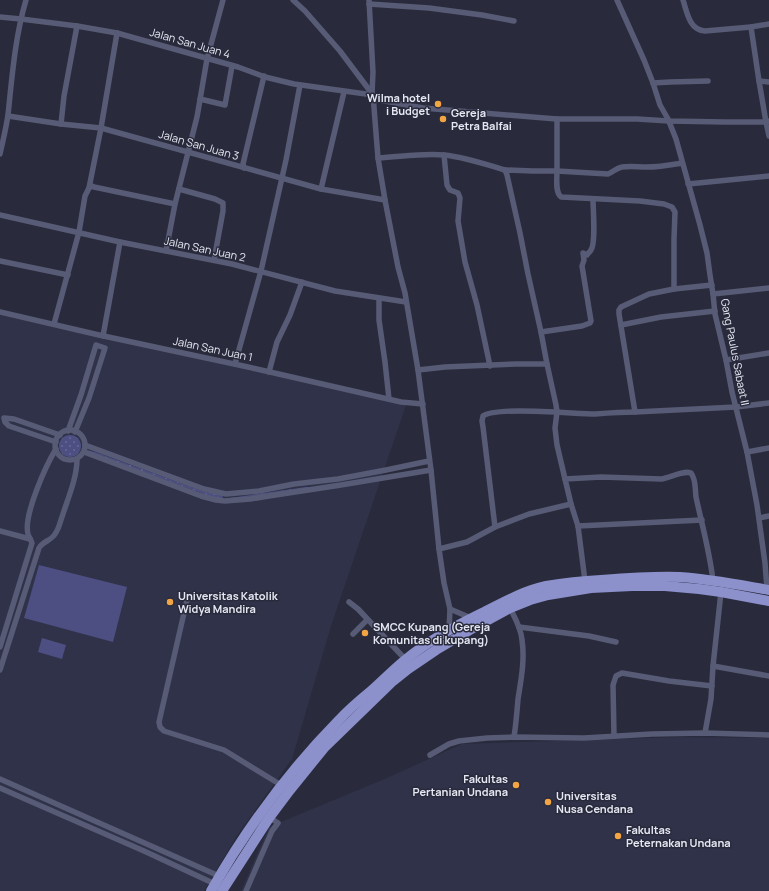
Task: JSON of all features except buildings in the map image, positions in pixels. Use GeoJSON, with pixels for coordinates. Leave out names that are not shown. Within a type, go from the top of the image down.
{"type":"FeatureCollection","features":[{"type":"Feature","properties":{"kind":"highway"},"geometry":{"type":"LineString","coordinates":[[390,679],[406,660],[419,650],[471,618],[507,600],[545,586],[634,577],[680,577],[768,590]]}},
{"type":"Feature","properties":{"kind":"highway"},"geometry":{"type":"LineString","coordinates":[[217,886],[269,818],[300,762],[339,719],[390,679],[436,650],[510,608],[548,595],[591,588],[632,586],[665,586],[721,592],[769,601]]}},
{"type":"Feature","properties":{"kind":"highway"},"geometry":{"type":"LineString","coordinates":[[217,886],[253,824],[286,788]]}},
{"type":"Feature","properties":{"kind":"street"},"geometry":{"type":"LineString","coordinates":[[0,154],[8,116],[10,87],[21,19],[26,0]]}},
{"type":"Feature","properties":{"kind":"street"},"geometry":{"type":"LineString","coordinates":[[166,251],[175,204],[197,117],[207,59],[222,0]]}},
{"type":"Feature","properties":{"kind":"street"},"geometry":{"type":"LineString","coordinates":[[293,0],[305,11],[340,51],[373,96]]}},
{"type":"Feature","properties":{"kind":"street","name":"Gang Paulus Sabaat II"},"geometry":{"type":"LineString","coordinates":[[617,0],[653,84],[660,105],[669,121],[676,139],[707,252],[714,294],[715,311],[747,452],[759,518],[768,590]]}},
{"type":"Feature","properties":{"kind":"street"},"geometry":{"type":"LineString","coordinates":[[683,0],[691,22],[698,30],[705,31],[769,24]]}},
{"type":"Feature","properties":{"kind":"street"},"geometry":{"type":"LineString","coordinates":[[450,631],[450,609],[444,583],[439,549],[431,470],[418,370],[378,158],[373,96],[369,2],[429,8],[514,21]]}},
{"type":"Feature","properties":{"kind":"street","name":"Jalan San Juan 4"},"geometry":{"type":"LineString","coordinates":[[0,17],[77,26],[117,33],[300,85],[373,96],[423,108],[557,119],[768,122]]}},
{"type":"Feature","properties":{"kind":"street"},"geometry":{"type":"LineString","coordinates":[[61,124],[64,96],[77,26]]}},
{"type":"Feature","properties":{"kind":"street"},"geometry":{"type":"LineString","coordinates":[[751,27],[759,81],[768,122],[769,136]]}},
{"type":"Feature","properties":{"kind":"street"},"geometry":{"type":"LineString","coordinates":[[54,324],[79,232],[85,196],[89,188],[117,33]]}},
{"type":"Feature","properties":{"kind":"street"},"geometry":{"type":"LineString","coordinates":[[200,99],[225,105],[232,66]]}},
{"type":"Feature","properties":{"kind":"street"},"geometry":{"type":"LineString","coordinates":[[244,168],[243,164],[264,76]]}},
{"type":"Feature","properties":{"kind":"street"},"geometry":{"type":"LineString","coordinates":[[653,84],[708,81]]}},
{"type":"Feature","properties":{"kind":"street"},"geometry":{"type":"LineString","coordinates":[[759,81],[769,82]]}},
{"type":"Feature","properties":{"kind":"street"},"geometry":{"type":"LineString","coordinates":[[235,364],[261,272],[282,178],[300,85]]}},
{"type":"Feature","properties":{"kind":"street"},"geometry":{"type":"LineString","coordinates":[[321,189],[344,92]]}},
{"type":"Feature","properties":{"kind":"street","name":"Jalan San Juan 3"},"geometry":{"type":"LineString","coordinates":[[8,116],[101,128],[321,189],[385,200]]}},
{"type":"Feature","properties":{"kind":"street"},"geometry":{"type":"LineString","coordinates":[[557,119],[557,171],[559,196],[564,198],[640,201],[664,204],[672,207],[675,212],[674,289]]}},
{"type":"Feature","properties":{"kind":"street"},"geometry":{"type":"LineString","coordinates":[[378,158],[444,155],[505,170],[593,172],[608,174],[619,167],[663,166],[682,163]]}},
{"type":"Feature","properties":{"kind":"street"},"geometry":{"type":"LineString","coordinates":[[444,155],[448,188],[458,193],[460,198],[458,221],[465,262],[477,305],[490,366]]}},
{"type":"Feature","properties":{"kind":"street"},"geometry":{"type":"LineString","coordinates":[[505,170],[516,212],[541,332],[546,364],[556,405],[557,412],[554,428],[571,504],[578,526],[585,581]]}},
{"type":"Feature","properties":{"kind":"street"},"geometry":{"type":"LineString","coordinates":[[688,184],[769,176]]}},
{"type":"Feature","properties":{"kind":"street"},"geometry":{"type":"LineString","coordinates":[[89,188],[94,187],[175,204]]}},
{"type":"Feature","properties":{"kind":"street"},"geometry":{"type":"LineString","coordinates":[[179,189],[215,199],[223,203],[223,211],[214,260]]}},
{"type":"Feature","properties":{"kind":"street"},"geometry":{"type":"LineString","coordinates":[[541,332],[582,326],[590,323],[591,321],[582,266],[584,260],[583,253],[587,255],[593,246],[593,199]]}},
{"type":"Feature","properties":{"kind":"street","name":"Jalan San Juan 2"},"geometry":{"type":"LineString","coordinates":[[0,215],[120,242],[214,260],[336,291],[379,299],[406,302]]}},
{"type":"Feature","properties":{"kind":"street"},"geometry":{"type":"LineString","coordinates":[[103,336],[120,242]]}},
{"type":"Feature","properties":{"kind":"street"},"geometry":{"type":"LineString","coordinates":[[0,261],[68,275]]}},
{"type":"Feature","properties":{"kind":"street"},"geometry":{"type":"LineString","coordinates":[[269,372],[277,342],[290,315],[302,282]]}},
{"type":"Feature","properties":{"kind":"street"},"geometry":{"type":"LineString","coordinates":[[635,412],[619,310],[622,307],[649,294],[674,289],[712,285]]}},
{"type":"Feature","properties":{"kind":"street"},"geometry":{"type":"LineString","coordinates":[[714,294],[769,288]]}},
{"type":"Feature","properties":{"kind":"street"},"geometry":{"type":"LineString","coordinates":[[379,299],[378,320],[389,399]]}},
{"type":"Feature","properties":{"kind":"street"},"geometry":{"type":"LineString","coordinates":[[621,325],[672,315],[715,311]]}},
{"type":"Feature","properties":{"kind":"street","name":"Jalan San Juan 1"},"geometry":{"type":"LineString","coordinates":[[0,312],[401,402],[423,404]]}},
{"type":"Feature","properties":{"kind":"street"},"geometry":{"type":"LineString","coordinates":[[68,431],[81,395],[96,345],[105,348],[89,398],[75,432]]}},
{"type":"Feature","properties":{"kind":"street"},"geometry":{"type":"LineString","coordinates":[[726,360],[769,353]]}},
{"type":"Feature","properties":{"kind":"street"},"geometry":{"type":"LineString","coordinates":[[418,370],[516,364],[546,364]]}},
{"type":"Feature","properties":{"kind":"street"},"geometry":{"type":"LineString","coordinates":[[81,395],[89,398]]}},
{"type":"Feature","properties":{"kind":"street"},"geometry":{"type":"LineString","coordinates":[[495,527],[483,426],[483,416],[489,413],[557,412],[595,414],[769,404]]}},
{"type":"Feature","properties":{"kind":"street"},"geometry":{"type":"LineString","coordinates":[[56,442],[7,425],[4,418],[14,419],[60,435]]}},
{"type":"Feature","properties":{"kind":"street"},"geometry":{"type":"LineString","coordinates":[[68,431],[80,434],[84,439],[84,452],[77,459],[73,460],[66,460],[59,456],[56,450],[57,439],[64,432],[68,431]]}},
{"type":"Feature","properties":{"kind":"street"},"geometry":{"type":"LineString","coordinates":[[85,445],[204,489],[226,494],[259,491],[386,470],[429,461]]}},
{"type":"Feature","properties":{"kind":"street"},"geometry":{"type":"LineString","coordinates":[[747,452],[769,448]]}},
{"type":"Feature","properties":{"kind":"street"},"geometry":{"type":"LineString","coordinates":[[0,647],[32,543],[28,534],[28,517],[42,476],[56,450]]}},
{"type":"Feature","properties":{"kind":"street"},"geometry":{"type":"LineString","coordinates":[[84,452],[202,496],[225,501],[250,499],[431,470]]}},
{"type":"Feature","properties":{"kind":"street"},"geometry":{"type":"LineString","coordinates":[[0,670],[39,548],[50,540],[56,533],[73,484],[77,467],[77,459]]}},
{"type":"Feature","properties":{"kind":"street"},"geometry":{"type":"LineString","coordinates":[[128,469],[131,462]]}},
{"type":"Feature","properties":{"kind":"street"},"geometry":{"type":"LineString","coordinates":[[565,479],[601,477],[661,479],[686,472],[693,475],[711,563],[713,581]]}},
{"type":"Feature","properties":{"kind":"street"},"geometry":{"type":"LineString","coordinates":[[365,473],[366,481]]}},
{"type":"Feature","properties":{"kind":"street"},"geometry":{"type":"LineString","coordinates":[[439,549],[467,542],[495,527],[529,514],[571,504]]}},
{"type":"Feature","properties":{"kind":"street"},"geometry":{"type":"LineString","coordinates":[[759,518],[769,516]]}},
{"type":"Feature","properties":{"kind":"street"},"geometry":{"type":"LineString","coordinates":[[578,526],[702,520]]}},
{"type":"Feature","properties":{"kind":"street"},"geometry":{"type":"LineString","coordinates":[[0,531],[30,539]]}},
{"type":"Feature","properties":{"kind":"street"},"geometry":{"type":"LineString","coordinates":[[705,733],[711,699],[721,592]]}},
{"type":"Feature","properties":{"kind":"street"},"geometry":{"type":"LineString","coordinates":[[187,600],[159,722],[160,727],[164,731],[224,750],[286,788]]}},
{"type":"Feature","properties":{"kind":"street"},"geometry":{"type":"LineString","coordinates":[[349,602],[358,609],[406,660]]}},
{"type":"Feature","properties":{"kind":"street"},"geometry":{"type":"LineString","coordinates":[[510,608],[519,627],[522,640],[522,673],[514,737]]}},
{"type":"Feature","properties":{"kind":"street"},"geometry":{"type":"LineString","coordinates":[[450,609],[471,618]]}},
{"type":"Feature","properties":{"kind":"street"},"geometry":{"type":"LineString","coordinates":[[352,634],[367,620]]}},
{"type":"Feature","properties":{"kind":"street"},"geometry":{"type":"LineString","coordinates":[[519,627],[589,636],[616,642]]}},
{"type":"Feature","properties":{"kind":"street"},"geometry":{"type":"LineString","coordinates":[[713,666],[769,676]]}},
{"type":"Feature","properties":{"kind":"street"},"geometry":{"type":"LineString","coordinates":[[614,736],[613,685],[618,674],[622,673],[669,682],[712,686]]}},
{"type":"Feature","properties":{"kind":"street"},"geometry":{"type":"LineString","coordinates":[[430,755],[449,744],[480,739],[514,737],[584,738],[705,733],[769,735]]}},
{"type":"Feature","properties":{"kind":"street"},"geometry":{"type":"LineString","coordinates":[[0,779],[86,818],[217,886]]}},
{"type":"Feature","properties":{"kind":"street"},"geometry":{"type":"LineString","coordinates":[[0,788],[144,851],[217,886]]}},
{"type":"Feature","properties":{"kind":"street"},"geometry":{"type":"LineString","coordinates":[[82,824],[86,818]]}},
{"type":"Feature","properties":{"kind":"street"},"geometry":{"type":"LineString","coordinates":[[246,891],[272,831],[278,823],[269,818]]}},
{"type":"Feature","properties":{"kind":"shaded area","name":"Universitas Katolik Widya Mandira"},"geometry":{"type":"Polygon","coordinates":[[[0,314],[406,405],[331,626],[292,759],[238,834],[204,891],[0,891],[0,314]]]}},
{"type":"Feature","properties":{"kind":"shaded area"},"geometry":{"type":"Polygon","coordinates":[[[70,435],[78,438],[81,446],[78,454],[70,457],[62,454],[59,446],[62,438],[70,435]]]}},
{"type":"Feature","properties":{"kind":"shaded area"},"geometry":{"type":"Polygon","coordinates":[[[87,450],[205,492],[222,495],[223,497],[222,499],[217,499],[86,451],[87,450]]]}},
{"type":"Feature","properties":{"kind":"shaded area"},"geometry":{"type":"Polygon","coordinates":[[[309,488],[227,500],[230,498],[309,488]]]}},
{"type":"Feature","properties":{"kind":"shaded area"},"geometry":{"type":"Polygon","coordinates":[[[39,565],[127,587],[113,642],[24,618],[39,565]]]}},
{"type":"Feature","properties":{"kind":"shaded area"},"geometry":{"type":"Polygon","coordinates":[[[42,638],[66,645],[62,659],[38,652],[42,638]]]}},
{"type":"Feature","properties":{"kind":"shaded area","name":"Universitas Nusa Cendana"},"geometry":{"type":"Polygon","coordinates":[[[679,737],[769,738],[769,891],[241,891],[269,827],[387,778],[462,744],[679,737]]]}},
{"type":"Feature","properties":{"kind":"place","name":"Wilma hotel i Budget"},"geometry":{"type":"Point","coordinates":[438,104]}},
{"type":"Feature","properties":{"kind":"place","name":"Gereja Petra Balfai"},"geometry":{"type":"Point","coordinates":[443,119]}},
{"type":"Feature","properties":{"kind":"place","name":"Universitas Katolik Widya Mandira"},"geometry":{"type":"Point","coordinates":[170,602]}},
{"type":"Feature","properties":{"kind":"place","name":"SMCC Kupang (Gereja Komunitas di kupang)"},"geometry":{"type":"Point","coordinates":[365,633]}},
{"type":"Feature","properties":{"kind":"place","name":"Fakultas Pertanian Undana"},"geometry":{"type":"Point","coordinates":[516,785]}},
{"type":"Feature","properties":{"kind":"place","name":"Universitas Nusa Cendana"},"geometry":{"type":"Point","coordinates":[548,802]}},
{"type":"Feature","properties":{"kind":"place","name":"Fakultas Peternakan Undana"},"geometry":{"type":"Point","coordinates":[618,836]}}]}
